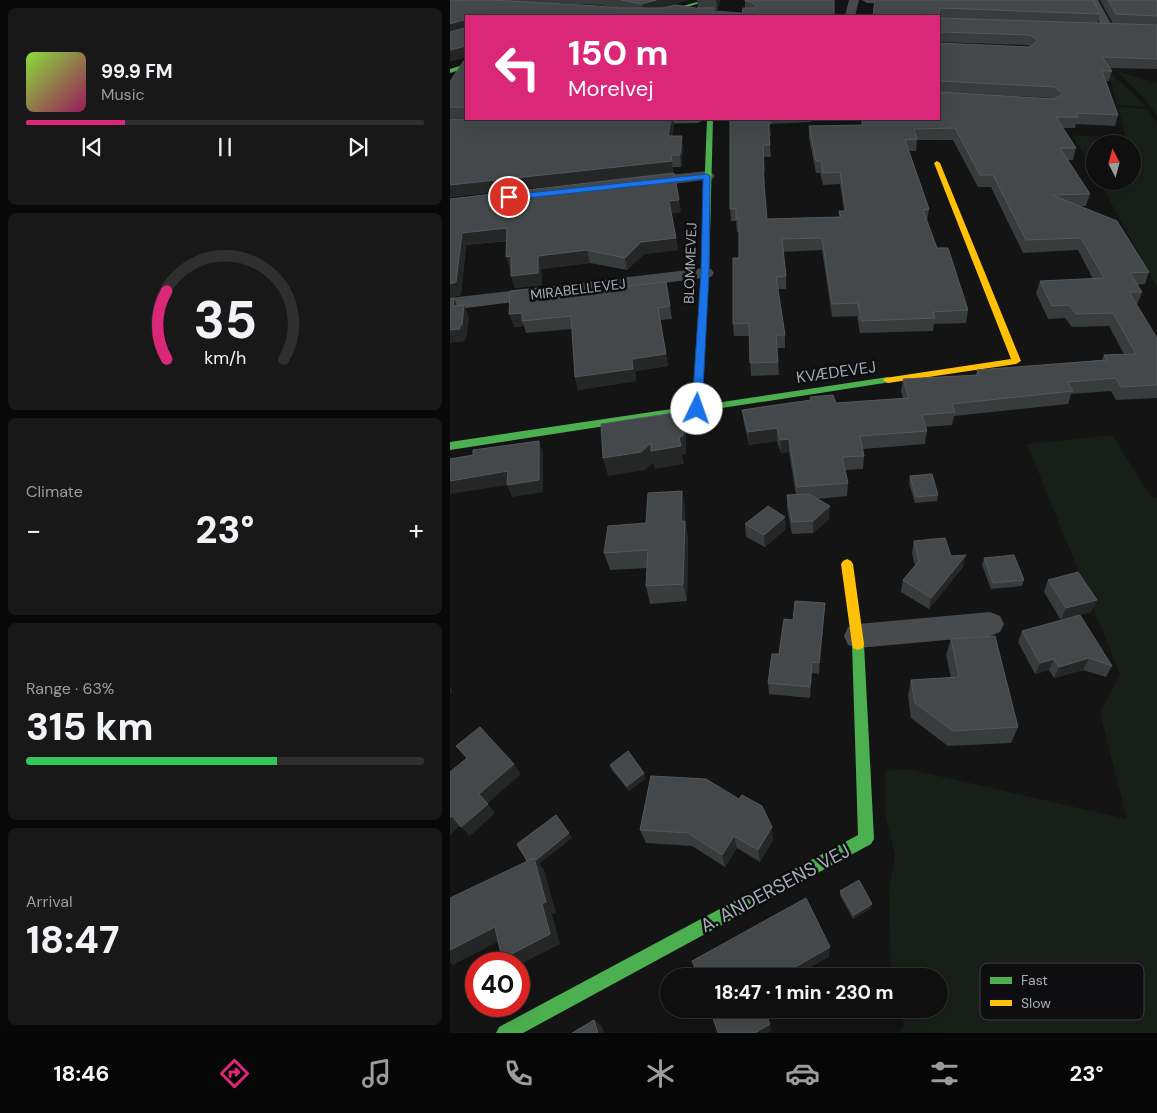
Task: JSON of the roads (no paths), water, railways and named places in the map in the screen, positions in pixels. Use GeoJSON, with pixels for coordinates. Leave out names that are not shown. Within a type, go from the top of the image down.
{"type":"FeatureCollection","features":[{"type":"Feature","properties":{"kind":"street"},"geometry":{"type":"LineString","coordinates":[[654,15],[709,0]]}},
{"type":"Feature","properties":{"kind":"street"},"geometry":{"type":"LineString","coordinates":[[850,15],[854,0]]}},
{"type":"Feature","properties":{"kind":"street"},"geometry":{"type":"LineString","coordinates":[[867,0],[924,2]]}},
{"type":"Feature","properties":{"kind":"street"},"geometry":{"type":"LineString","coordinates":[[1093,0],[1103,29],[1124,30]]}},
{"type":"Feature","properties":{"kind":"street"},"geometry":{"type":"LineString","coordinates":[[676,9],[690,13],[721,15]]}},
{"type":"Feature","properties":{"kind":"street"},"geometry":{"type":"LineString","coordinates":[[450,71],[465,66]]}},
{"type":"Feature","properties":{"kind":"street","name":"BLOMMEVEJ"},"geometry":{"type":"LineString","coordinates":[[697,409],[705,273],[710,120]]}},
{"type":"Feature","properties":{"kind":"street","name":"KVÆDEVEJ"},"geometry":{"type":"LineString","coordinates":[[450,446],[1016,361],[937,163]]}},
{"type":"Feature","properties":{"kind":"street"},"geometry":{"type":"LineString","coordinates":[[628,185],[707,176]]}},
{"type":"Feature","properties":{"kind":"street","name":"MIRABELLEVEJ"},"geometry":{"type":"LineString","coordinates":[[450,304],[705,273]]}},
{"type":"Feature","properties":{"kind":"street","name":"A. ANDERSENS VEJ"},"geometry":{"type":"LineString","coordinates":[[505,1033],[866,839],[858,636],[847,564]]}},
{"type":"Feature","properties":{"kind":"street"},"geometry":{"type":"LineString","coordinates":[[858,636],[990,624]]}}]}
